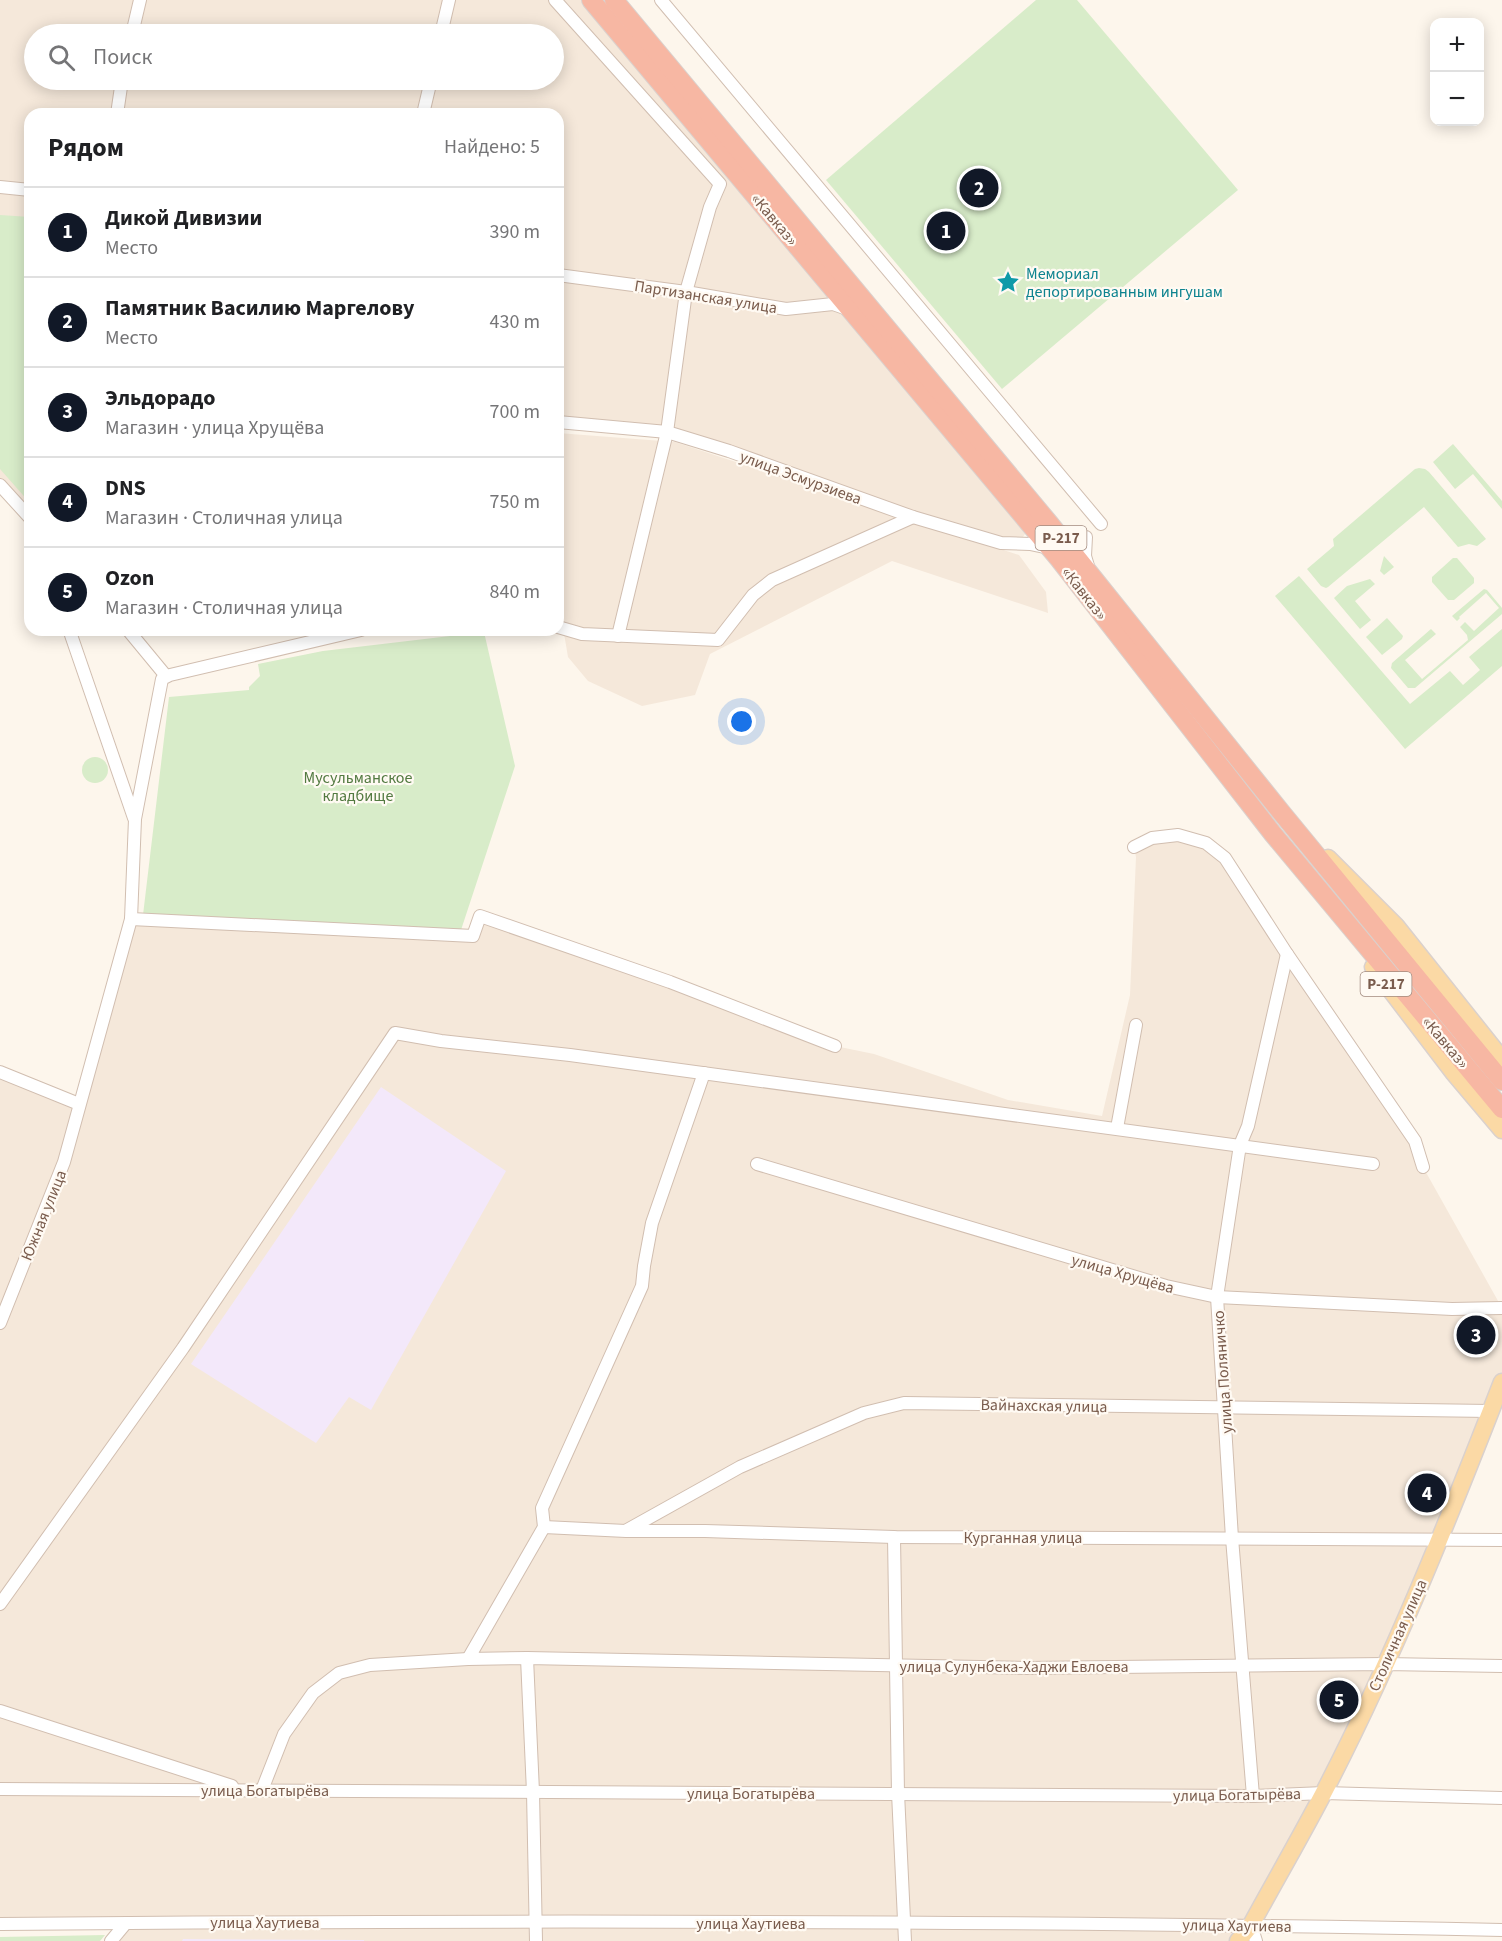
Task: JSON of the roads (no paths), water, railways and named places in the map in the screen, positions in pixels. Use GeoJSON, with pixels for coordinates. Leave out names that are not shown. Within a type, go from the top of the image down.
{"type":"FeatureCollection","features":[{"type":"Feature","properties":{"kind":"highway","name":"«Кавказ»"},"geometry":{"type":"LineString","coordinates":[[591,0],[1049,548],[1274,834],[1502,1109]]}},
{"type":"Feature","properties":{"kind":"highway","name":"«Кавказ»"},"geometry":{"type":"LineString","coordinates":[[614,0],[1049,524],[1502,1081]]}},
{"type":"Feature","properties":{"kind":"main road","name":"Р-217"},"geometry":{"type":"LineString","coordinates":[[1281,812],[1396,926],[1502,1059]]}},
{"type":"Feature","properties":{"kind":"main road","name":"Р-217"},"geometry":{"type":"LineString","coordinates":[[1274,834],[1453,1072],[1502,1130]]}},
{"type":"Feature","properties":{"kind":"main road","name":"Столичная улица"},"geometry":{"type":"LineString","coordinates":[[1239,1941],[1254,1933],[1385,1664],[1439,1540],[1502,1382]]}},
{"type":"Feature","properties":{"kind":"street"},"geometry":{"type":"LineString","coordinates":[[134,24],[140,0]]}},
{"type":"Feature","properties":{"kind":"street"},"geometry":{"type":"LineString","coordinates":[[443,24],[449,0]]}},
{"type":"Feature","properties":{"kind":"street"},"geometry":{"type":"LineString","coordinates":[[555,0],[720,184],[710,207],[686,292],[667,432],[618,636]]}},
{"type":"Feature","properties":{"kind":"street"},"geometry":{"type":"LineString","coordinates":[[662,0],[1101,524]]}},
{"type":"Feature","properties":{"kind":"street"},"geometry":{"type":"LineString","coordinates":[[118,108],[121,90]]}},
{"type":"Feature","properties":{"kind":"street"},"geometry":{"type":"LineString","coordinates":[[424,108],[429,90]]}},
{"type":"Feature","properties":{"kind":"street"},"geometry":{"type":"LineString","coordinates":[[0,187],[24,189]]}},
{"type":"Feature","properties":{"kind":"street"},"geometry":{"type":"LineString","coordinates":[[809,307],[820,302],[825,296],[826,287],[820,273]]}},
{"type":"Feature","properties":{"kind":"street","name":"Партизанская улица"},"geometry":{"type":"LineString","coordinates":[[564,276],[686,292],[786,309],[833,304],[853,311]]}},
{"type":"Feature","properties":{"kind":"street","name":"улица Эсмурзиева"},"geometry":{"type":"LineString","coordinates":[[564,423],[667,432],[729,451],[913,517],[1001,543],[1030,544],[1049,548]]}},
{"type":"Feature","properties":{"kind":"street"},"geometry":{"type":"LineString","coordinates":[[0,485],[24,511]]}},
{"type":"Feature","properties":{"kind":"street"},"geometry":{"type":"LineString","coordinates":[[564,629],[582,634],[718,640],[753,595],[772,580],[913,517]]}},
{"type":"Feature","properties":{"kind":"street"},"geometry":{"type":"LineString","coordinates":[[1018,544],[1025,534],[1028,523]]}},
{"type":"Feature","properties":{"kind":"street"},"geometry":{"type":"LineString","coordinates":[[71,636],[135,819]]}},
{"type":"Feature","properties":{"kind":"street"},"geometry":{"type":"LineString","coordinates":[[133,636],[166,676]]}},
{"type":"Feature","properties":{"kind":"street"},"geometry":{"type":"LineString","coordinates":[[135,819],[160,684],[166,676],[336,636]]}},
{"type":"Feature","properties":{"kind":"street","name":"Южная улица"},"geometry":{"type":"LineString","coordinates":[[0,1323],[64,1162],[115,981],[131,919],[135,819]]}},
{"type":"Feature","properties":{"kind":"street"},"geometry":{"type":"LineString","coordinates":[[1134,847],[1152,838],[1179,835],[1206,843],[1226,858],[1287,954],[1415,1141],[1423,1167]]}},
{"type":"Feature","properties":{"kind":"street"},"geometry":{"type":"LineString","coordinates":[[131,919],[473,936],[480,916],[670,982],[835,1046]]}},
{"type":"Feature","properties":{"kind":"street","name":"улица Поляничко"},"geometry":{"type":"LineString","coordinates":[[1252,1796],[1244,1666],[1232,1538],[1217,1297],[1240,1145],[1248,1126],[1287,954]]}},
{"type":"Feature","properties":{"kind":"street"},"geometry":{"type":"LineString","coordinates":[[1117,1128],[1136,1025]]}},
{"type":"Feature","properties":{"kind":"street"},"geometry":{"type":"LineString","coordinates":[[0,1604],[183,1348],[396,1033],[441,1041],[570,1055],[1373,1164]]}},
{"type":"Feature","properties":{"kind":"street"},"geometry":{"type":"LineString","coordinates":[[0,1072],[79,1104]]}},
{"type":"Feature","properties":{"kind":"street"},"geometry":{"type":"LineString","coordinates":[[468,1659],[544,1527],[542,1508],[642,1286],[652,1223],[704,1073]]}},
{"type":"Feature","properties":{"kind":"street","name":"улица Хрущёва"},"geometry":{"type":"LineString","coordinates":[[757,1164],[1166,1286],[1217,1297],[1452,1309],[1502,1308]]}},
{"type":"Feature","properties":{"kind":"street","name":"Вайнахская улица"},"geometry":{"type":"LineString","coordinates":[[626,1531],[740,1467],[864,1413],[904,1403],[1491,1411]]}},
{"type":"Feature","properties":{"kind":"street","name":"Курганная улица"},"geometry":{"type":"LineString","coordinates":[[544,1527],[894,1537],[1502,1540]]}},
{"type":"Feature","properties":{"kind":"street"},"geometry":{"type":"LineString","coordinates":[[894,1537],[898,1793],[905,1941]]}},
{"type":"Feature","properties":{"kind":"street"},"geometry":{"type":"LineString","coordinates":[[527,1658],[536,1941]]}},
{"type":"Feature","properties":{"kind":"street","name":"улица Сулунбека-Хаджи Евлоева"},"geometry":{"type":"LineString","coordinates":[[262,1790],[285,1734],[313,1693],[339,1673],[370,1665],[527,1658],[1027,1668],[1385,1664],[1502,1666]]}},
{"type":"Feature","properties":{"kind":"street"},"geometry":{"type":"LineString","coordinates":[[0,1711],[245,1790]]}},
{"type":"Feature","properties":{"kind":"street","name":"улица Богатырёва"},"geometry":{"type":"LineString","coordinates":[[0,1789],[1252,1796],[1324,1793],[1502,1798]]}},
{"type":"Feature","properties":{"kind":"street","name":"улица Хаутиева"},"geometry":{"type":"LineString","coordinates":[[0,1924],[536,1922],[904,1924],[1254,1933],[1502,1929]]}},
{"type":"Feature","properties":{"kind":"street"},"geometry":{"type":"LineString","coordinates":[[111,1941],[126,1923]]}},
{"type":"Feature","properties":{"kind":"place","name":"Памятник Василию Маргелову"},"geometry":{"type":"Point","coordinates":[979,188]}},
{"type":"Feature","properties":{"kind":"place","name":"Дикой Дивизии"},"geometry":{"type":"Point","coordinates":[946,231]}},
{"type":"Feature","properties":{"kind":"place","name":"Мемориал депортированным ингушам"},"geometry":{"type":"Point","coordinates":[1008,282]}},
{"type":"Feature","properties":{"kind":"place","name":"Эльдорадо"},"geometry":{"type":"Point","coordinates":[1476,1335]}},
{"type":"Feature","properties":{"kind":"place","name":"DNS"},"geometry":{"type":"Point","coordinates":[1427,1493]}},
{"type":"Feature","properties":{"kind":"place","name":"Ozon"},"geometry":{"type":"Point","coordinates":[1339,1700]}},
{"type":"Feature","properties":{"kind":"park label","name":"Мусульманское кладбище"},"geometry":{"type":"Point","coordinates":[358,786]}}]}
